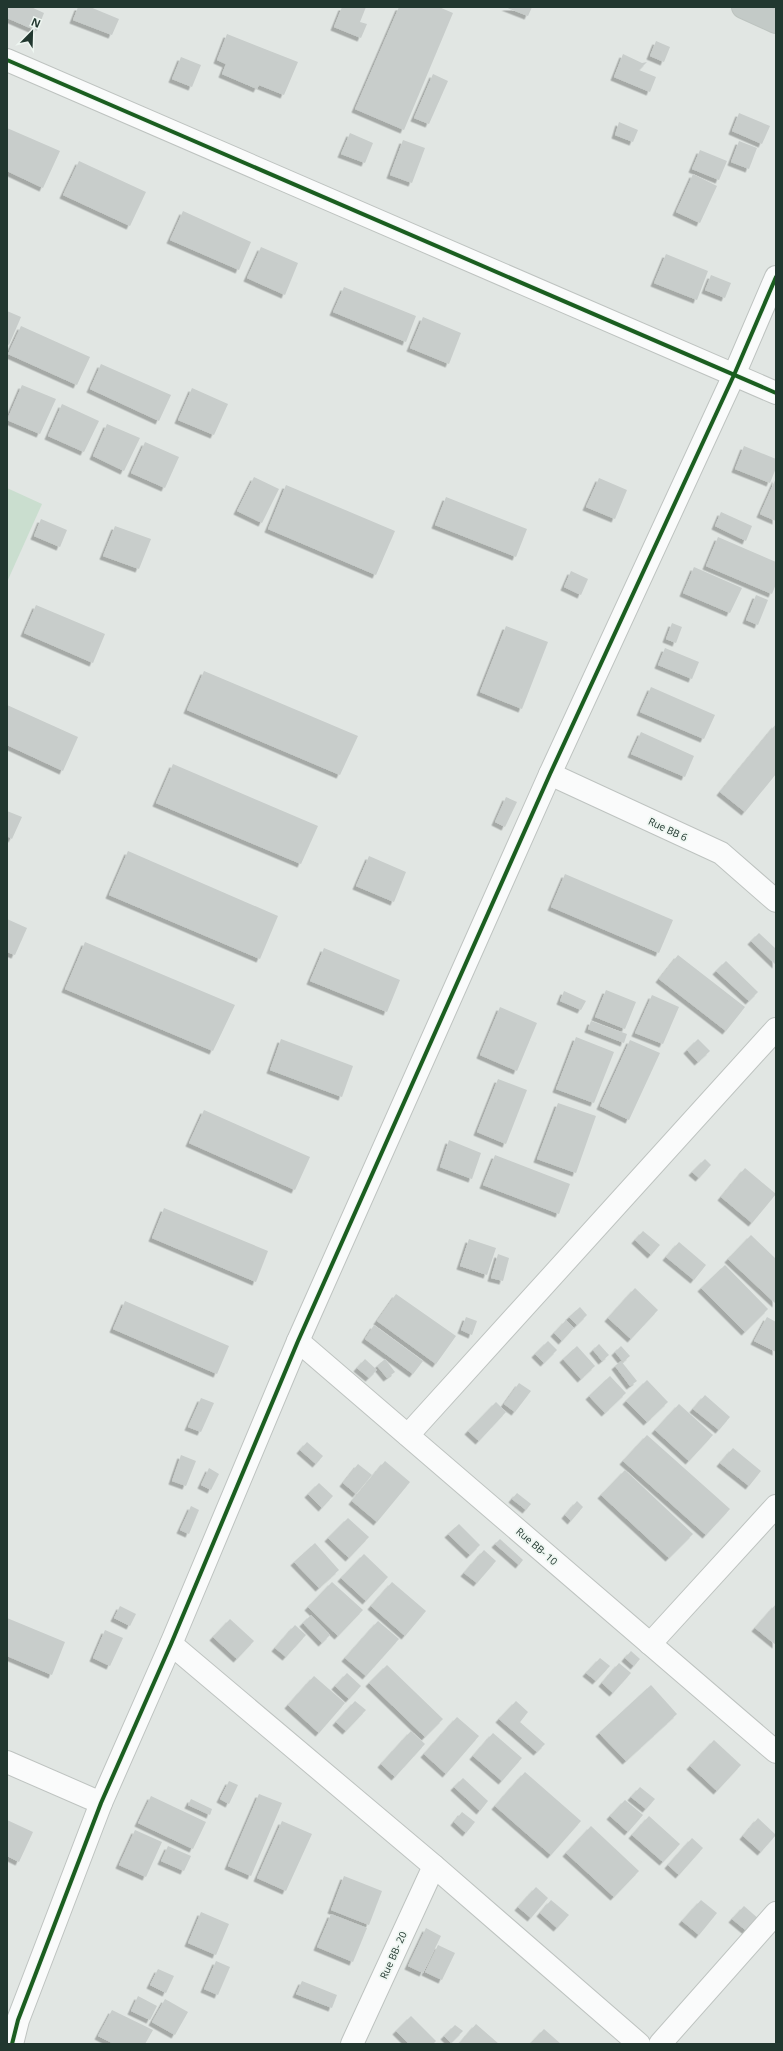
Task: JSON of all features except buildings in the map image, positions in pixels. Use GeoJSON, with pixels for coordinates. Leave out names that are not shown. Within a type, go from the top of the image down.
{"type":"FeatureCollection","features":[{"type":"Feature","properties":{"kind":"highway"},"geometry":{"type":"LineString","coordinates":[[742,7],[776,22]]}},
{"type":"Feature","properties":{"kind":"street"},"geometry":{"type":"LineString","coordinates":[[7,60],[776,393]]}},
{"type":"Feature","properties":{"kind":"street"},"geometry":{"type":"LineString","coordinates":[[12,2044],[18,2020],[101,1803],[171,1644],[298,1341],[550,774],[734,375],[776,277]]}},
{"type":"Feature","properties":{"kind":"street","name":"Rue BB 6"},"geometry":{"type":"LineString","coordinates":[[550,774],[721,853],[776,901]]}},
{"type":"Feature","properties":{"kind":"street"},"geometry":{"type":"LineString","coordinates":[[408,1435],[776,1029]]}},
{"type":"Feature","properties":{"kind":"street","name":"Rue BB- 10"},"geometry":{"type":"LineString","coordinates":[[298,1341],[776,1752]]}},
{"type":"Feature","properties":{"kind":"street"},"geometry":{"type":"LineString","coordinates":[[650,1644],[776,1506]]}},
{"type":"Feature","properties":{"kind":"street"},"geometry":{"type":"LineString","coordinates":[[171,1644],[434,1866],[639,2044]]}},
{"type":"Feature","properties":{"kind":"street"},"geometry":{"type":"LineString","coordinates":[[7,1762],[101,1803]]}},
{"type":"Feature","properties":{"kind":"street","name":"Rue BB- 20"},"geometry":{"type":"LineString","coordinates":[[352,2044],[434,1866]]}},
{"type":"Feature","properties":{"kind":"street"},"geometry":{"type":"LineString","coordinates":[[660,2044],[776,1913]]}},
{"type":"Feature","properties":{"kind":"green space"},"geometry":{"type":"Polygon","coordinates":[[[7,488],[42,504],[7,582],[7,488]]]}},
{"type":"Feature","properties":{"kind":"cycle path"},"geometry":{"type":"LineString","coordinates":[[7,60],[776,393]]}},
{"type":"Feature","properties":{"kind":"cycle path"},"geometry":{"type":"LineString","coordinates":[[12,2044],[18,2020],[101,1803],[171,1644],[298,1341],[550,774],[734,375],[776,277]]}}]}
